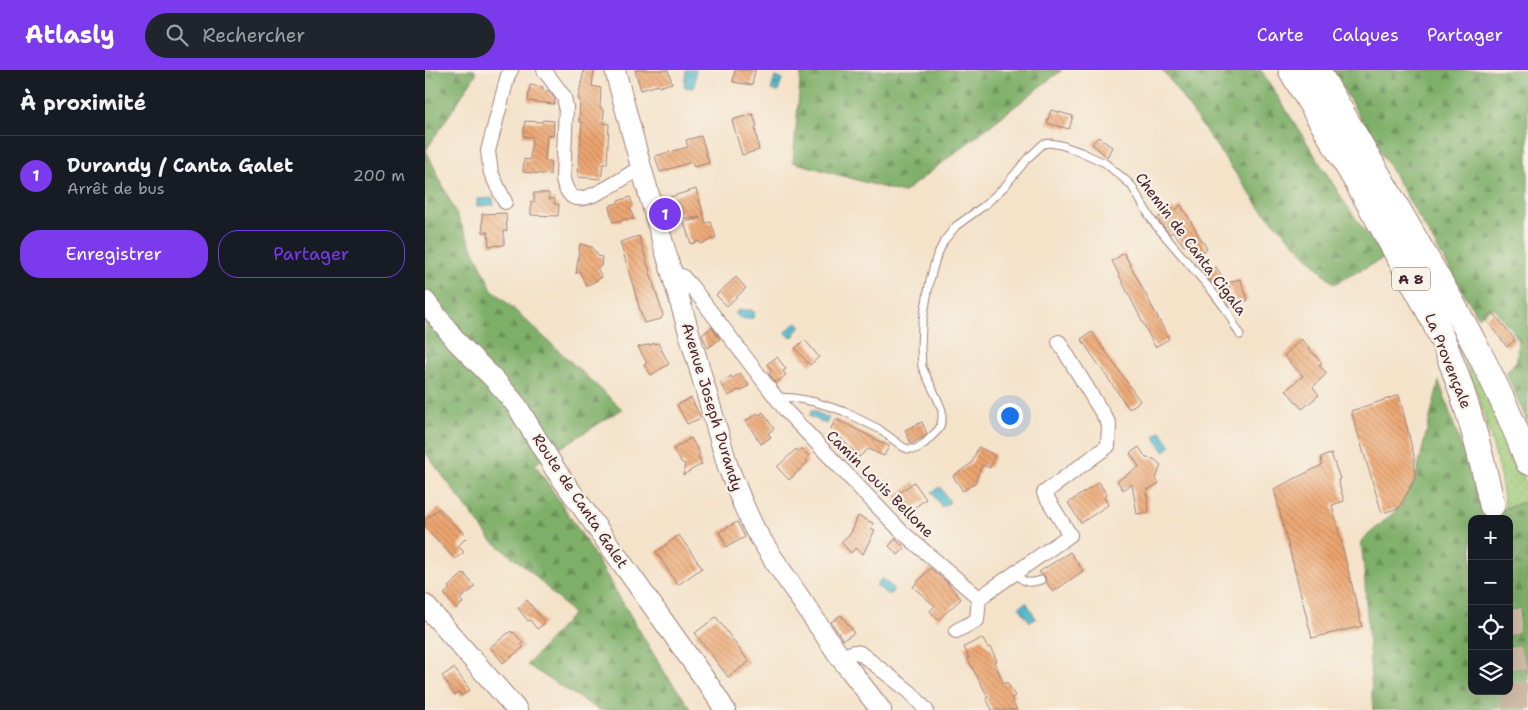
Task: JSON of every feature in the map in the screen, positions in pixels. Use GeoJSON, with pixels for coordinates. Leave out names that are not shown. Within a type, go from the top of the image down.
{"type":"FeatureCollection","features":[{"type":"Feature","properties":{"kind":"highway","name":"La Provençale"},"geometry":{"type":"LineString","coordinates":[[1291,70],[1379,220],[1426,305],[1445,346],[1481,451],[1492,505]]}},
{"type":"Feature","properties":{"kind":"highway","name":"La Provençale"},"geometry":{"type":"LineString","coordinates":[[1317,70],[1473,342],[1500,393],[1528,462]]}},
{"type":"Feature","properties":{"kind":"street"},"geometry":{"type":"LineString","coordinates":[[505,202],[491,173],[488,152],[508,75],[511,70]]}},
{"type":"Feature","properties":{"kind":"street"},"geometry":{"type":"LineString","coordinates":[[544,70],[564,97],[566,107],[563,180],[569,193],[577,198],[586,198],[641,167]]}},
{"type":"Feature","properties":{"kind":"street","name":"Avenue Joseph Durandy"},"geometry":{"type":"LineString","coordinates":[[615,70],[641,167],[728,467],[743,504],[754,528],[774,560],[840,657],[881,710]]}},
{"type":"Feature","properties":{"kind":"street","name":"Camin Louis Bellone"},"geometry":{"type":"LineString","coordinates":[[673,274],[682,276],[692,287],[787,412],[902,532],[979,598]]}},
{"type":"Feature","properties":{"kind":"street","name":"Route de Canta Galet"},"geometry":{"type":"LineString","coordinates":[[425,301],[457,342],[496,381],[517,406],[555,470],[725,710]]}},
{"type":"Feature","properties":{"kind":"street"},"geometry":{"type":"LineString","coordinates":[[956,631],[977,620],[979,598],[1070,535],[1044,493],[1108,446],[1109,424],[1059,342]]}},
{"type":"Feature","properties":{"kind":"street"},"geometry":{"type":"LineString","coordinates":[[425,604],[517,710]]}},
{"type":"Feature","properties":{"kind":"street"},"geometry":{"type":"LineString","coordinates":[[840,657],[854,652],[860,653],[910,692],[925,710]]}},
{"type":"Feature","properties":{"kind":"lane","name":"Chemin de Canta Cigala"},"geometry":{"type":"LineString","coordinates":[[776,397],[815,402],[843,412],[879,429],[903,447],[916,449],[925,443],[939,429],[942,420],[942,410],[922,367],[921,348],[925,309],[936,258],[944,241],[956,226],[985,205],[1043,144],[1061,145],[1105,163],[1131,185],[1153,222],[1220,301],[1240,335]]}},
{"type":"Feature","properties":{"kind":"lane"},"geometry":{"type":"LineString","coordinates":[[1016,574],[1023,581],[1029,583],[1041,580]]}},
{"type":"Feature","properties":{"kind":"green space"},"geometry":{"type":"Polygon","coordinates":[[[425,70],[475,70],[476,74],[426,150],[492,289],[622,409],[535,464],[584,538],[665,673],[692,710],[599,710],[527,665],[573,614],[529,570],[491,540],[425,452],[425,70]]]}},
{"type":"Feature","properties":{"kind":"green space"},"geometry":{"type":"Polygon","coordinates":[[[801,70],[1062,70],[903,193],[793,162],[801,70]]]}},
{"type":"Feature","properties":{"kind":"green space"},"geometry":{"type":"Polygon","coordinates":[[[1161,70],[1261,70],[1347,206],[1384,258],[1334,284],[1260,208],[1161,70]]]}},
{"type":"Feature","properties":{"kind":"green space"},"geometry":{"type":"Polygon","coordinates":[[[1332,70],[1528,70],[1528,423],[1506,373],[1517,360],[1518,339],[1493,307],[1478,317],[1332,70]]]}},
{"type":"Feature","properties":{"kind":"green space"},"geometry":{"type":"Polygon","coordinates":[[[1448,314],[1517,457],[1528,491],[1528,501],[1505,508],[1497,462],[1488,430],[1474,385],[1444,317],[1448,314]]]}},
{"type":"Feature","properties":{"kind":"green space"},"geometry":{"type":"Polygon","coordinates":[[[1439,381],[1483,515],[1528,501],[1528,710],[1504,710],[1504,708],[1484,710],[1373,710],[1361,541],[1399,508],[1415,479],[1439,381]]]}},
{"type":"Feature","properties":{"kind":"water"},"geometry":{"type":"Polygon","coordinates":[[[686,70],[696,70],[694,88],[684,87],[686,70]]]}},
{"type":"Feature","properties":{"kind":"water"},"geometry":{"type":"Polygon","coordinates":[[[775,77],[782,79],[778,92],[771,90],[775,77]]]}},
{"type":"Feature","properties":{"kind":"water"},"geometry":{"type":"Polygon","coordinates":[[[493,198],[494,205],[477,206],[477,199],[493,198]]]}},
{"type":"Feature","properties":{"kind":"water"},"geometry":{"type":"Polygon","coordinates":[[[738,310],[751,310],[755,313],[753,318],[747,319],[738,317],[735,313],[738,310]]]}},
{"type":"Feature","properties":{"kind":"water"},"geometry":{"type":"Polygon","coordinates":[[[797,322],[801,327],[794,333],[793,337],[790,337],[785,332],[797,322]]]}},
{"type":"Feature","properties":{"kind":"water"},"geometry":{"type":"Polygon","coordinates":[[[812,410],[829,418],[826,424],[809,416],[812,410]]]}},
{"type":"Feature","properties":{"kind":"water"},"geometry":{"type":"Polygon","coordinates":[[[1161,431],[1171,446],[1164,451],[1154,436],[1161,431]]]}},
{"type":"Feature","properties":{"kind":"water"},"geometry":{"type":"Polygon","coordinates":[[[940,487],[950,502],[942,507],[932,492],[940,487]]]}},
{"type":"Feature","properties":{"kind":"water"},"geometry":{"type":"Polygon","coordinates":[[[882,578],[893,588],[892,593],[887,594],[876,585],[882,578]]]}},
{"type":"Feature","properties":{"kind":"water"},"geometry":{"type":"Polygon","coordinates":[[[1026,602],[1036,618],[1030,622],[1019,607],[1026,602]]]}},
{"type":"Feature","properties":{"kind":"building"},"geometry":{"type":"Polygon","coordinates":[[[584,70],[594,70],[592,86],[601,88],[600,107],[604,111],[603,123],[609,124],[607,164],[603,164],[601,179],[578,177],[582,122],[579,122],[580,100],[578,99],[584,70]]]}},
{"type":"Feature","properties":{"kind":"building"},"geometry":{"type":"Polygon","coordinates":[[[635,70],[668,70],[672,83],[641,90],[635,70]]]}},
{"type":"Feature","properties":{"kind":"building"},"geometry":{"type":"Polygon","coordinates":[[[735,70],[755,70],[752,85],[733,82],[735,70]]]}},
{"type":"Feature","properties":{"kind":"building"},"geometry":{"type":"Polygon","coordinates":[[[530,85],[543,87],[542,90],[549,91],[555,99],[554,104],[528,101],[530,85]]]}},
{"type":"Feature","properties":{"kind":"building"},"geometry":{"type":"Polygon","coordinates":[[[1051,110],[1073,116],[1069,129],[1047,123],[1051,110]]]}},
{"type":"Feature","properties":{"kind":"building"},"geometry":{"type":"Polygon","coordinates":[[[753,114],[757,127],[755,128],[759,150],[742,155],[732,120],[753,114]]]}},
{"type":"Feature","properties":{"kind":"building"},"geometry":{"type":"Polygon","coordinates":[[[543,120],[554,121],[553,136],[547,135],[545,161],[551,161],[550,175],[523,172],[524,159],[530,160],[532,137],[523,136],[525,121],[542,122],[543,120]]]}},
{"type":"Feature","properties":{"kind":"building"},"geometry":{"type":"Polygon","coordinates":[[[701,136],[709,163],[694,167],[692,162],[660,172],[655,156],[688,147],[686,140],[701,136]]]}},
{"type":"Feature","properties":{"kind":"building"},"geometry":{"type":"Polygon","coordinates":[[[1098,137],[1112,147],[1107,157],[1092,144],[1098,137]]]}},
{"type":"Feature","properties":{"kind":"building"},"geometry":{"type":"Polygon","coordinates":[[[696,189],[706,223],[711,222],[716,238],[700,244],[700,241],[691,244],[684,222],[700,218],[683,218],[681,211],[674,211],[670,197],[696,189]]]}},
{"type":"Feature","properties":{"kind":"building"},"geometry":{"type":"Polygon","coordinates":[[[534,193],[549,193],[549,199],[555,199],[554,204],[559,204],[558,216],[531,215],[531,201],[534,202],[534,193]]]}},
{"type":"Feature","properties":{"kind":"building"},"geometry":{"type":"Polygon","coordinates":[[[630,197],[633,205],[630,208],[634,219],[623,219],[622,221],[613,222],[609,207],[618,203],[618,201],[630,197]]]}},
{"type":"Feature","properties":{"kind":"building"},"geometry":{"type":"Polygon","coordinates":[[[1181,205],[1207,249],[1198,255],[1188,243],[1184,246],[1173,232],[1170,234],[1157,219],[1171,207],[1174,211],[1181,205]]]}},
{"type":"Feature","properties":{"kind":"building"},"geometry":{"type":"Polygon","coordinates":[[[506,213],[507,231],[504,231],[504,245],[489,246],[488,232],[483,232],[482,214],[506,213]]]}},
{"type":"Feature","properties":{"kind":"building"},"geometry":{"type":"Polygon","coordinates":[[[639,236],[663,315],[661,319],[644,323],[620,242],[639,236]]]}},
{"type":"Feature","properties":{"kind":"building"},"geometry":{"type":"Polygon","coordinates":[[[580,244],[592,247],[598,256],[602,257],[601,266],[597,268],[602,277],[587,286],[579,271],[576,274],[580,244]]]}},
{"type":"Feature","properties":{"kind":"building"},"geometry":{"type":"Polygon","coordinates":[[[1124,253],[1169,339],[1155,347],[1112,261],[1124,253]]]}},
{"type":"Feature","properties":{"kind":"building"},"geometry":{"type":"Polygon","coordinates":[[[1216,267],[1223,278],[1213,284],[1204,274],[1216,267]]]}},
{"type":"Feature","properties":{"kind":"building"},"geometry":{"type":"Polygon","coordinates":[[[736,277],[746,288],[727,306],[716,295],[736,277]]]}},
{"type":"Feature","properties":{"kind":"building"},"geometry":{"type":"Polygon","coordinates":[[[1240,279],[1248,300],[1237,305],[1228,283],[1240,279]]]}},
{"type":"Feature","properties":{"kind":"building"},"geometry":{"type":"Polygon","coordinates":[[[1493,312],[1515,340],[1507,347],[1485,318],[1493,312]]]}},
{"type":"Feature","properties":{"kind":"building"},"geometry":{"type":"Polygon","coordinates":[[[712,327],[720,339],[708,348],[702,335],[712,327]]]}},
{"type":"Feature","properties":{"kind":"building"},"geometry":{"type":"Polygon","coordinates":[[[1092,332],[1140,401],[1129,409],[1081,339],[1092,332]]]}},
{"type":"Feature","properties":{"kind":"building"},"geometry":{"type":"Polygon","coordinates":[[[1301,339],[1322,363],[1319,366],[1327,373],[1313,387],[1319,395],[1302,409],[1286,390],[1303,376],[1284,356],[1301,339]]]}},
{"type":"Feature","properties":{"kind":"building"},"geometry":{"type":"Polygon","coordinates":[[[805,340],[819,357],[810,365],[795,348],[805,340]]]}},
{"type":"Feature","properties":{"kind":"building"},"geometry":{"type":"Polygon","coordinates":[[[658,343],[669,364],[651,375],[644,365],[647,363],[638,347],[658,343]]]}},
{"type":"Feature","properties":{"kind":"building"},"geometry":{"type":"Polygon","coordinates":[[[777,357],[786,369],[783,371],[786,375],[776,383],[769,374],[772,371],[767,364],[777,357]]]}},
{"type":"Feature","properties":{"kind":"building"},"geometry":{"type":"Polygon","coordinates":[[[740,373],[749,385],[729,396],[720,383],[740,373]]]}},
{"type":"Feature","properties":{"kind":"building"},"geometry":{"type":"Polygon","coordinates":[[[1399,395],[1414,456],[1415,479],[1399,508],[1382,513],[1351,411],[1399,395]]]}},
{"type":"Feature","properties":{"kind":"building"},"geometry":{"type":"Polygon","coordinates":[[[691,398],[701,418],[687,424],[677,405],[691,398]]]}},
{"type":"Feature","properties":{"kind":"building"},"geometry":{"type":"Polygon","coordinates":[[[763,412],[774,429],[768,433],[771,437],[761,444],[746,421],[757,413],[759,415],[763,412]]]}},
{"type":"Feature","properties":{"kind":"building"},"geometry":{"type":"Polygon","coordinates":[[[836,419],[889,446],[884,456],[868,449],[859,457],[831,428],[836,419]]]}},
{"type":"Feature","properties":{"kind":"building"},"geometry":{"type":"Polygon","coordinates":[[[922,422],[927,434],[911,444],[905,430],[922,422]]]}},
{"type":"Feature","properties":{"kind":"building"},"geometry":{"type":"Polygon","coordinates":[[[691,438],[700,454],[698,456],[702,464],[683,475],[685,464],[681,462],[673,449],[691,438]]]}},
{"type":"Feature","properties":{"kind":"building"},"geometry":{"type":"Polygon","coordinates":[[[978,447],[995,455],[990,468],[983,465],[975,483],[963,491],[953,476],[972,463],[978,447]]]}},
{"type":"Feature","properties":{"kind":"building"},"geometry":{"type":"Polygon","coordinates":[[[1139,447],[1146,458],[1154,459],[1161,465],[1156,479],[1159,483],[1146,491],[1149,512],[1137,514],[1132,484],[1123,490],[1117,481],[1139,467],[1130,453],[1139,447]]]}},
{"type":"Feature","properties":{"kind":"building"},"geometry":{"type":"Polygon","coordinates":[[[801,448],[809,456],[806,460],[808,462],[789,480],[777,467],[796,449],[798,451],[801,448]]]}},
{"type":"Feature","properties":{"kind":"building"},"geometry":{"type":"Polygon","coordinates":[[[1331,454],[1340,479],[1338,480],[1344,501],[1332,505],[1362,626],[1312,638],[1274,489],[1322,465],[1321,457],[1331,454]]]}},
{"type":"Feature","properties":{"kind":"building"},"geometry":{"type":"Polygon","coordinates":[[[914,482],[926,499],[906,514],[894,497],[914,482]]]}},
{"type":"Feature","properties":{"kind":"building"},"geometry":{"type":"Polygon","coordinates":[[[1099,482],[1107,495],[1104,497],[1108,505],[1081,523],[1068,503],[1099,482]]]}},
{"type":"Feature","properties":{"kind":"building"},"geometry":{"type":"Polygon","coordinates":[[[439,508],[467,537],[458,546],[464,552],[455,559],[425,528],[425,520],[439,508]]]}},
{"type":"Feature","properties":{"kind":"building"},"geometry":{"type":"Polygon","coordinates":[[[858,516],[873,523],[871,528],[875,530],[863,554],[856,548],[851,553],[841,542],[851,533],[858,516]]]}},
{"type":"Feature","properties":{"kind":"building"},"geometry":{"type":"Polygon","coordinates":[[[737,522],[745,537],[727,547],[719,532],[737,522]]]}},
{"type":"Feature","properties":{"kind":"building"},"geometry":{"type":"Polygon","coordinates":[[[679,535],[702,568],[678,585],[656,552],[679,535]]]}},
{"type":"Feature","properties":{"kind":"building"},"geometry":{"type":"Polygon","coordinates":[[[895,539],[905,548],[898,555],[889,546],[895,539]]]}},
{"type":"Feature","properties":{"kind":"building"},"geometry":{"type":"Polygon","coordinates":[[[1070,552],[1083,571],[1053,592],[1046,582],[1045,576],[1039,572],[1070,552]]]}},
{"type":"Feature","properties":{"kind":"building"},"geometry":{"type":"Polygon","coordinates":[[[930,568],[948,583],[961,599],[938,620],[930,611],[935,606],[913,587],[930,568]]]}},
{"type":"Feature","properties":{"kind":"building"},"geometry":{"type":"Polygon","coordinates":[[[464,573],[475,587],[460,599],[463,603],[456,609],[444,594],[450,589],[448,587],[464,573]]]}},
{"type":"Feature","properties":{"kind":"building"},"geometry":{"type":"Polygon","coordinates":[[[527,600],[545,623],[537,629],[518,608],[527,600]]]}},
{"type":"Feature","properties":{"kind":"building"},"geometry":{"type":"Polygon","coordinates":[[[841,615],[854,633],[843,640],[831,622],[841,615]]]}},
{"type":"Feature","properties":{"kind":"building"},"geometry":{"type":"Polygon","coordinates":[[[716,617],[749,662],[728,677],[695,633],[716,617]]]}},
{"type":"Feature","properties":{"kind":"building"},"geometry":{"type":"Polygon","coordinates":[[[511,631],[523,643],[521,644],[524,647],[503,663],[490,647],[511,631]]]}},
{"type":"Feature","properties":{"kind":"building"},"geometry":{"type":"Polygon","coordinates":[[[982,638],[988,648],[990,647],[997,661],[994,662],[1004,684],[1007,682],[1015,696],[1011,698],[1017,710],[992,710],[986,698],[988,697],[967,658],[969,658],[964,647],[982,638]]]}},
{"type":"Feature","properties":{"kind":"building"},"geometry":{"type":"Polygon","coordinates":[[[454,668],[470,690],[461,696],[459,692],[455,695],[442,676],[454,668]]]}},
{"type":"Feature","properties":{"kind":"tunnel"},"geometry":{"type":"LineString","coordinates":[[1513,650],[1515,710]]}},
{"type":"Feature","properties":{"kind":"place","name":"Durandy / Canta Galet"},"geometry":{"type":"Point","coordinates":[665,214]}}]}
